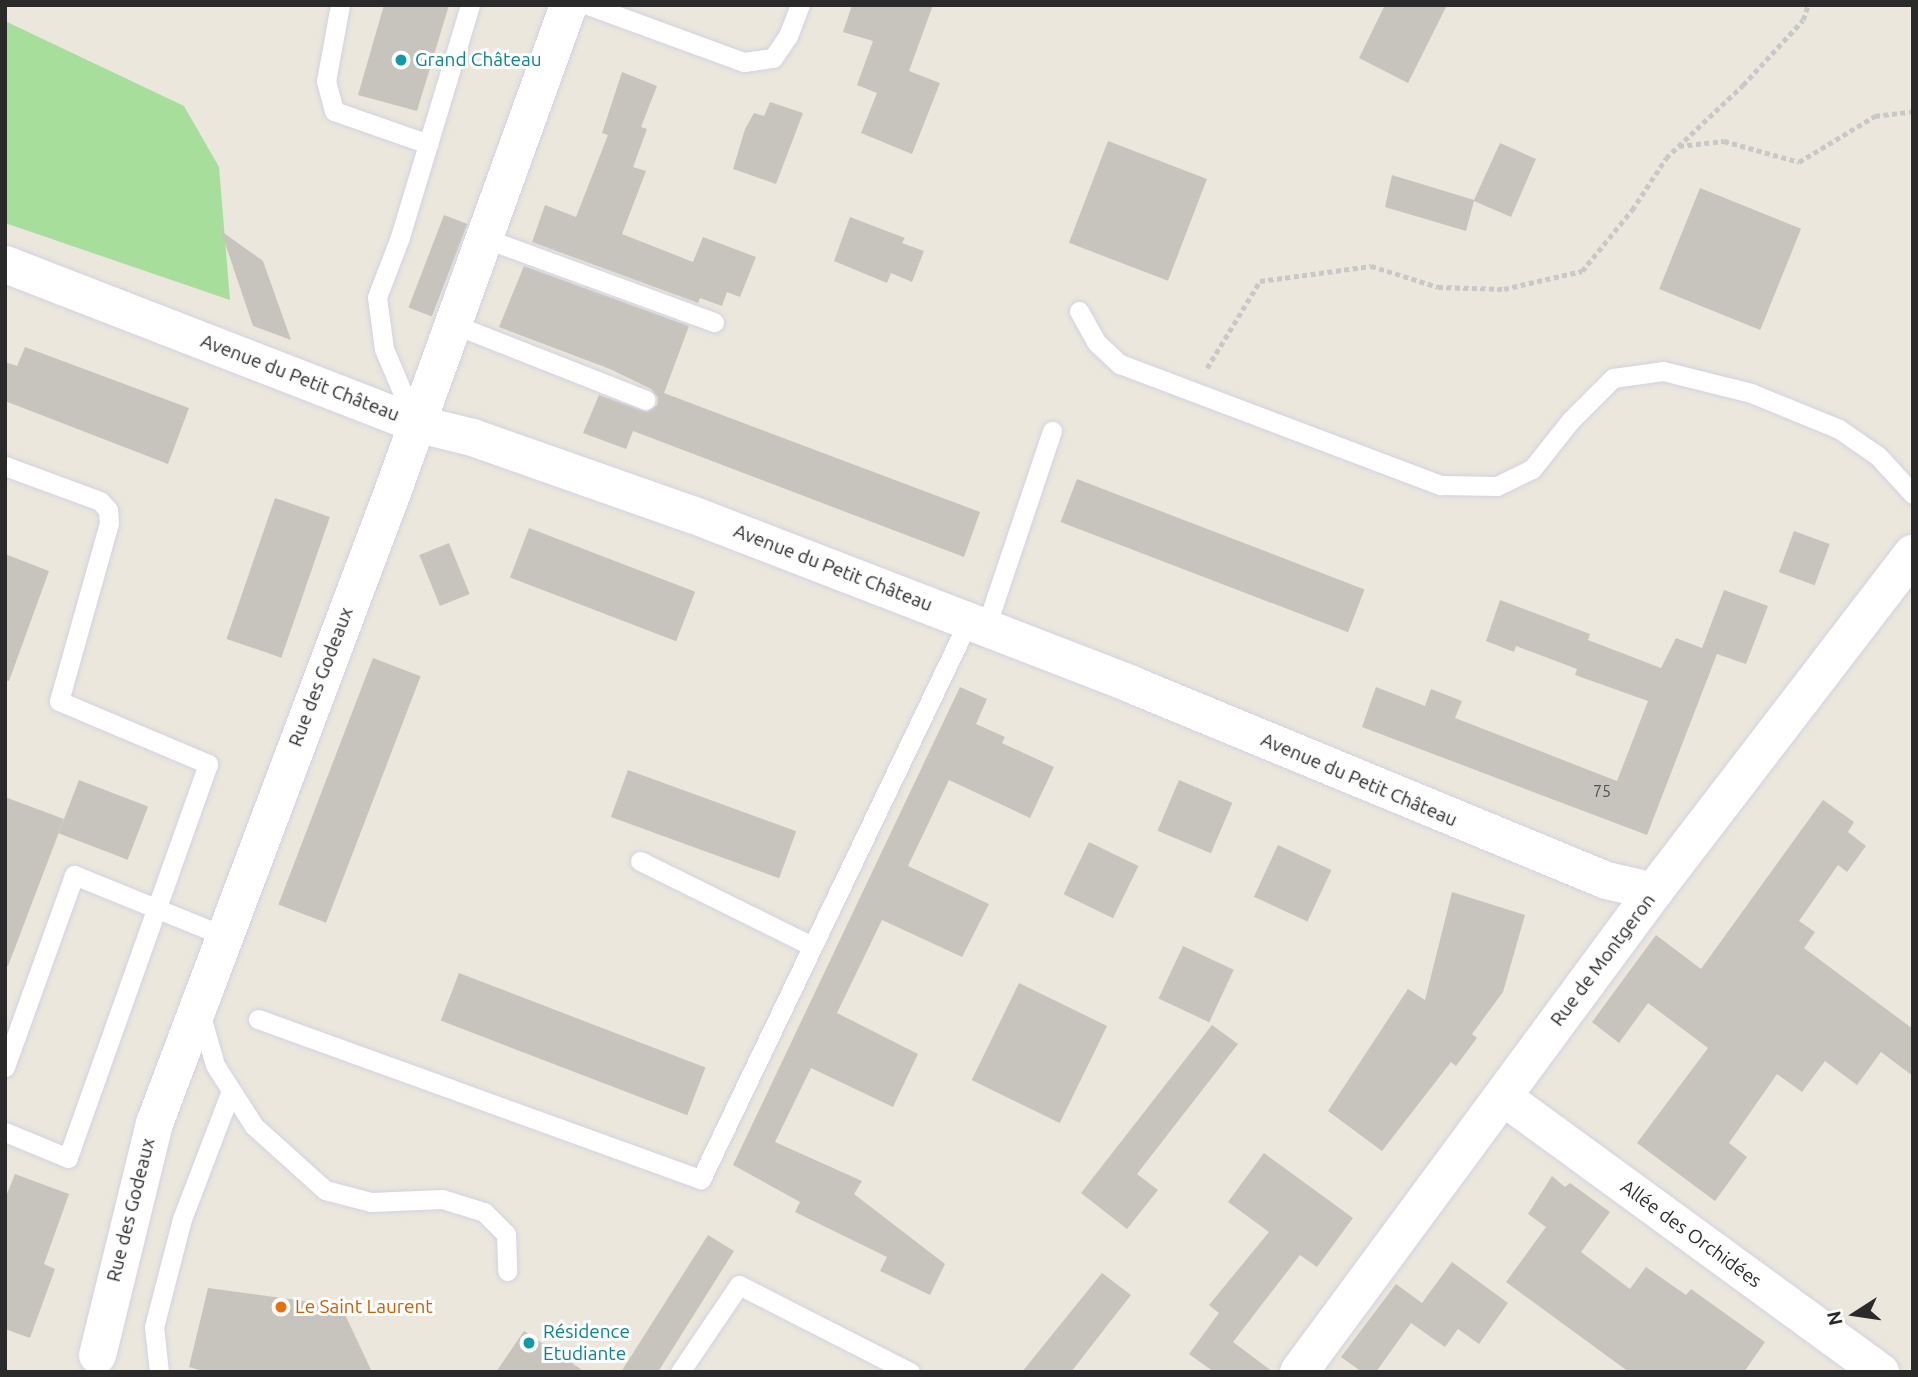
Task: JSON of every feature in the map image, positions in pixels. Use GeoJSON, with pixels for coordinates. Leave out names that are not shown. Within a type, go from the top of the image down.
{"type":"FeatureCollection","features":[{"type":"Feature","properties":{"kind":"street","name":"Rue des Godeaux"},"geometry":{"type":"LineString","coordinates":[[95,1366],[154,1123],[222,935],[453,324],[568,5]]}},
{"type":"Feature","properties":{"kind":"street","name":"Avenue du Petit Château"},"geometry":{"type":"LineString","coordinates":[[5,264],[415,423],[472,437],[694,515],[977,624],[1605,880],[1654,891]]}},
{"type":"Feature","properties":{"kind":"street","name":"Rue de Montgeron"},"geometry":{"type":"LineString","coordinates":[[1299,1372],[1654,891],[1913,554]]}},
{"type":"Feature","properties":{"kind":"street","name":"Allée des Orchidées"},"geometry":{"type":"LineString","coordinates":[[1502,1096],[1880,1372]]}},
{"type":"Feature","properties":{"kind":"lane"},"geometry":{"type":"LineString","coordinates":[[340,5],[326,81],[334,111],[428,144]]}},
{"type":"Feature","properties":{"kind":"lane"},"geometry":{"type":"LineString","coordinates":[[415,423],[384,349],[377,298],[470,5]]}},
{"type":"Feature","properties":{"kind":"lane"},"geometry":{"type":"LineString","coordinates":[[588,5],[744,62],[772,58],[788,36],[800,5]]}},
{"type":"Feature","properties":{"kind":"lane"},"geometry":{"type":"LineString","coordinates":[[484,238],[714,322]]}},
{"type":"Feature","properties":{"kind":"lane"},"geometry":{"type":"LineString","coordinates":[[1079,312],[1096,342],[1120,364],[1441,485],[1497,486],[1532,469],[1571,420],[1613,378],[1663,371],[1751,393],[1839,429],[1878,456],[1913,494]]}},
{"type":"Feature","properties":{"kind":"lane"},"geometry":{"type":"LineString","coordinates":[[453,324],[646,400]]}},
{"type":"Feature","properties":{"kind":"lane"},"geometry":{"type":"LineString","coordinates":[[258,1019],[701,1179],[812,946],[977,624],[1052,431]]}},
{"type":"Feature","properties":{"kind":"lane"},"geometry":{"type":"LineString","coordinates":[[5,466],[100,501],[108,510],[109,523],[60,701],[208,764],[68,1158],[5,1132]]}},
{"type":"Feature","properties":{"kind":"lane"},"geometry":{"type":"LineString","coordinates":[[640,861],[812,946]]}},
{"type":"Feature","properties":{"kind":"lane"},"geometry":{"type":"LineString","coordinates":[[5,1067],[74,875],[222,935]]}},
{"type":"Feature","properties":{"kind":"lane"},"geometry":{"type":"LineString","coordinates":[[197,1002],[215,1065],[254,1126],[325,1190],[371,1202],[442,1199],[484,1212],[506,1234],[507,1270]]}},
{"type":"Feature","properties":{"kind":"lane"},"geometry":{"type":"LineString","coordinates":[[159,1372],[154,1327],[179,1231],[231,1091]]}},
{"type":"Feature","properties":{"kind":"lane"},"geometry":{"type":"LineString","coordinates":[[680,1372],[739,1285],[910,1372]]}},
{"type":"Feature","properties":{"kind":"path"},"geometry":{"type":"LineString","coordinates":[[1192,392],[1260,281],[1371,266],[1438,287],[1504,289],[1582,271],[1678,146],[1803,20],[1808,5]]}},
{"type":"Feature","properties":{"kind":"path"},"geometry":{"type":"LineString","coordinates":[[1678,146],[1724,141],[1799,162],[1875,116],[1913,111]]}},
{"type":"Feature","properties":{"kind":"green space"},"geometry":{"type":"Polygon","coordinates":[[[5,21],[184,106],[219,167],[230,300],[5,223],[5,21]]]}},
{"type":"Feature","properties":{"kind":"building","name":"Grand Château"},"geometry":{"type":"Polygon","coordinates":[[[384,5],[449,5],[417,111],[358,95],[384,5]]]}},
{"type":"Feature","properties":{"kind":"building"},"geometry":{"type":"Polygon","coordinates":[[[852,5],[933,5],[909,71],[940,83],[912,154],[861,133],[877,93],[857,85],[873,41],[843,32],[852,5]]]}},
{"type":"Feature","properties":{"kind":"building"},"geometry":{"type":"Polygon","coordinates":[[[1385,5],[1447,5],[1408,83],[1359,58],[1385,5]]]}},
{"type":"Feature","properties":{"kind":"building"},"geometry":{"type":"Polygon","coordinates":[[[622,72],[657,86],[641,127],[647,129],[633,167],[646,171],[622,234],[693,262],[703,237],[756,257],[740,297],[727,292],[722,306],[700,298],[698,303],[532,242],[545,205],[576,217],[608,135],[602,133],[622,72]]]}},
{"type":"Feature","properties":{"kind":"building"},"geometry":{"type":"Polygon","coordinates":[[[770,102],[803,113],[776,184],[733,169],[745,129],[754,113],[764,116],[770,102]]]}},
{"type":"Feature","properties":{"kind":"building"},"geometry":{"type":"Polygon","coordinates":[[[1108,141],[1207,179],[1168,281],[1069,243],[1108,141]]]}},
{"type":"Feature","properties":{"kind":"building"},"geometry":{"type":"Polygon","coordinates":[[[1500,143],[1536,159],[1511,217],[1474,201],[1466,231],[1385,207],[1392,175],[1474,200],[1500,143]]]}},
{"type":"Feature","properties":{"kind":"building"},"geometry":{"type":"Polygon","coordinates":[[[1700,188],[1801,229],[1760,330],[1659,289],[1700,188]]]}},
{"type":"Feature","properties":{"kind":"building"},"geometry":{"type":"Polygon","coordinates":[[[444,215],[467,224],[432,316],[409,307],[444,215]]]}},
{"type":"Feature","properties":{"kind":"building"},"geometry":{"type":"Polygon","coordinates":[[[850,217],[905,238],[902,243],[924,251],[912,282],[891,273],[887,283],[834,261],[850,217]]]}},
{"type":"Feature","properties":{"kind":"building"},"geometry":{"type":"Polygon","coordinates":[[[221,231],[263,261],[291,340],[253,326],[221,231]]]}},
{"type":"Feature","properties":{"kind":"building"},"geometry":{"type":"Polygon","coordinates":[[[524,266],[689,326],[664,393],[980,512],[964,557],[633,431],[626,449],[583,433],[599,395],[647,412],[657,405],[658,398],[651,389],[610,369],[499,327],[524,266]]]}},
{"type":"Feature","properties":{"kind":"building"},"geometry":{"type":"Polygon","coordinates":[[[25,347],[189,408],[168,464],[5,401],[5,362],[17,366],[25,347]]]}},
{"type":"Feature","properties":{"kind":"building"},"geometry":{"type":"Polygon","coordinates":[[[1077,479],[1365,589],[1348,632],[1061,522],[1077,479]]]}},
{"type":"Feature","properties":{"kind":"building"},"geometry":{"type":"Polygon","coordinates":[[[275,498],[330,517],[281,658],[226,639],[275,498]]]}},
{"type":"Feature","properties":{"kind":"building"},"geometry":{"type":"Polygon","coordinates":[[[529,528],[695,592],[676,641],[510,577],[529,528]]]}},
{"type":"Feature","properties":{"kind":"building"},"geometry":{"type":"Polygon","coordinates":[[[1794,531],[1830,544],[1815,585],[1779,572],[1794,531]]]}},
{"type":"Feature","properties":{"kind":"building"},"geometry":{"type":"Polygon","coordinates":[[[449,543],[470,594],[440,606],[419,555],[449,543]]]}},
{"type":"Feature","properties":{"kind":"building"},"geometry":{"type":"Polygon","coordinates":[[[5,554],[49,571],[9,681],[5,680],[5,554]]]}},
{"type":"Feature","properties":{"kind":"building"},"geometry":{"type":"Polygon","coordinates":[[[1724,590],[1768,606],[1746,664],[1717,654],[1647,835],[1362,727],[1376,687],[1425,706],[1431,689],[1462,701],[1455,718],[1617,781],[1648,701],[1575,675],[1577,669],[1516,646],[1514,652],[1486,641],[1500,600],[1590,634],[1588,640],[1661,668],[1676,638],[1702,648],[1724,590]]]}},
{"type":"Feature","properties":{"kind":"building"},"geometry":{"type":"Polygon","coordinates":[[[373,658],[421,676],[326,923],[278,904],[373,658]]]}},
{"type":"Feature","properties":{"kind":"building"},"geometry":{"type":"Polygon","coordinates":[[[960,687],[987,699],[976,724],[1005,737],[1002,743],[1054,767],[1030,818],[949,780],[908,866],[989,904],[962,957],[882,920],[837,1013],[918,1054],[893,1107],[811,1068],[775,1142],[862,1181],[854,1194],[945,1264],[930,1295],[880,1271],[887,1257],[795,1212],[800,1202],[733,1165],[960,687]]]}},
{"type":"Feature","properties":{"kind":"building"},"geometry":{"type":"Polygon","coordinates":[[[628,770],[796,831],[779,878],[611,817],[628,770]]]}},
{"type":"Feature","properties":{"kind":"building"},"geometry":{"type":"Polygon","coordinates":[[[79,780],[148,807],[128,860],[59,833],[79,780]]]}},
{"type":"Feature","properties":{"kind":"building"},"geometry":{"type":"Polygon","coordinates":[[[1179,780],[1232,803],[1211,853],[1158,831],[1179,780]]]}},
{"type":"Feature","properties":{"kind":"building"},"geometry":{"type":"Polygon","coordinates":[[[5,797],[64,819],[8,966],[5,965],[5,797]]]}},
{"type":"Feature","properties":{"kind":"building"},"geometry":{"type":"Polygon","coordinates":[[[1823,800],[1854,822],[1848,832],[1866,846],[1847,872],[1838,865],[1799,921],[1815,932],[1804,948],[1913,1029],[1913,1076],[1881,1052],[1857,1085],[1825,1061],[1802,1092],[1777,1074],[1729,1143],[1747,1157],[1715,1201],[1637,1143],[1708,1048],[1648,1003],[1619,1043],[1592,1022],[1656,935],[1701,969],[1823,800]]]}},
{"type":"Feature","properties":{"kind":"building"},"geometry":{"type":"Polygon","coordinates":[[[1089,842],[1138,866],[1113,918],[1064,894],[1089,842]]]}},
{"type":"Feature","properties":{"kind":"building"},"geometry":{"type":"Polygon","coordinates":[[[1278,845],[1331,870],[1307,922],[1254,897],[1278,845]]]}},
{"type":"Feature","properties":{"kind":"building"},"geometry":{"type":"Polygon","coordinates":[[[1452,892],[1525,915],[1503,992],[1472,1034],[1477,1038],[1456,1066],[1451,1062],[1382,1151],[1328,1111],[1408,989],[1425,1000],[1452,892]]]}},
{"type":"Feature","properties":{"kind":"building"},"geometry":{"type":"Polygon","coordinates":[[[1183,946],[1234,970],[1209,1022],[1158,999],[1183,946]]]}},
{"type":"Feature","properties":{"kind":"building"},"geometry":{"type":"Polygon","coordinates":[[[459,973],[705,1068],[687,1115],[441,1021],[459,973]]]}},
{"type":"Feature","properties":{"kind":"building"},"geometry":{"type":"Polygon","coordinates":[[[1019,983],[1107,1026],[1060,1123],[972,1080],[1019,983]]]}},
{"type":"Feature","properties":{"kind":"building"},"geometry":{"type":"Polygon","coordinates":[[[1212,1025],[1238,1044],[1137,1174],[1158,1190],[1127,1229],[1081,1193],[1212,1025]]]}},
{"type":"Feature","properties":{"kind":"building"},"geometry":{"type":"Polygon","coordinates":[[[1264,1153],[1353,1218],[1317,1267],[1300,1255],[1233,1342],[1273,1372],[1214,1372],[1189,1354],[1219,1313],[1209,1305],[1269,1232],[1228,1202],[1264,1153]]]}},
{"type":"Feature","properties":{"kind":"building"},"geometry":{"type":"Polygon","coordinates":[[[15,1174],[69,1194],[44,1264],[55,1269],[30,1338],[5,1329],[5,1199],[15,1174]]]}},
{"type":"Feature","properties":{"kind":"building"},"geometry":{"type":"Polygon","coordinates":[[[1552,1176],[1565,1187],[1570,1183],[1610,1212],[1581,1252],[1630,1289],[1646,1267],[1686,1295],[1691,1289],[1765,1342],[1744,1372],[1629,1372],[1506,1282],[1546,1227],[1528,1214],[1552,1176]]]}},
{"type":"Feature","properties":{"kind":"building"},"geometry":{"type":"Polygon","coordinates":[[[708,1235],[734,1251],[658,1372],[621,1372],[708,1235]]]}},
{"type":"Feature","properties":{"kind":"building"},"geometry":{"type":"Polygon","coordinates":[[[1452,1262],[1508,1303],[1479,1344],[1458,1329],[1445,1347],[1411,1323],[1376,1372],[1362,1372],[1341,1357],[1396,1284],[1422,1303],[1452,1262]]]}},
{"type":"Feature","properties":{"kind":"building"},"geometry":{"type":"Polygon","coordinates":[[[1102,1273],[1131,1295],[1071,1372],[1022,1372],[1102,1273]]]}},
{"type":"Feature","properties":{"kind":"building"},"geometry":{"type":"Polygon","coordinates":[[[208,1288],[341,1306],[372,1372],[206,1372],[189,1367],[208,1288]]]}},
{"type":"Feature","properties":{"kind":"building","name":"Résidence Etudiante"},"geometry":{"type":"Polygon","coordinates":[[[524,1331],[585,1372],[496,1372],[524,1331]]]}},
{"type":"Feature","properties":{"kind":"place","name":"Grand Château"},"geometry":{"type":"Point","coordinates":[401,60]}},
{"type":"Feature","properties":{"kind":"place","name":"Le Saint Laurent"},"geometry":{"type":"Point","coordinates":[281,1307]}},
{"type":"Feature","properties":{"kind":"place","name":"Résidence Etudiante"},"geometry":{"type":"Point","coordinates":[529,1343]}}]}
